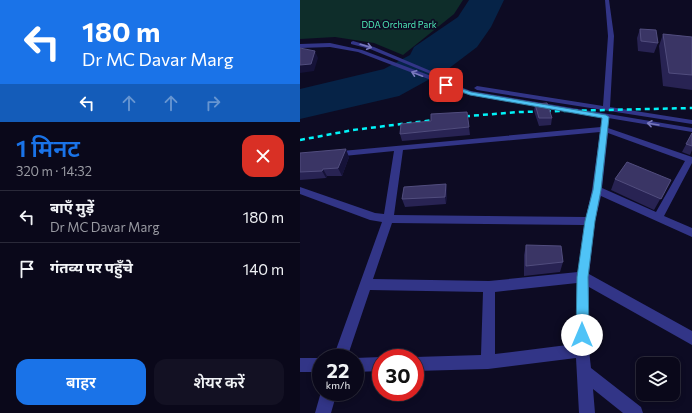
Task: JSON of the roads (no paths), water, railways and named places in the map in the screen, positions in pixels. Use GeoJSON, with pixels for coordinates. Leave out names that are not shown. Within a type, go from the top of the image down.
{"type":"FeatureCollection","features":[{"type":"Feature","properties":{"kind":"street"},"geometry":{"type":"LineString","coordinates":[[587,413],[582,350],[583,277],[590,221],[597,190],[606,113],[611,36],[607,0]]}},
{"type":"Feature","properties":{"kind":"street"},"geometry":{"type":"LineString","coordinates":[[300,41],[340,41],[356,44],[398,58],[470,94],[606,113],[692,122]]}},
{"type":"Feature","properties":{"kind":"street"},"geometry":{"type":"LineString","coordinates":[[300,46],[330,46],[348,48],[449,83],[499,91],[692,130]]}},
{"type":"Feature","properties":{"kind":"street"},"geometry":{"type":"LineString","coordinates":[[493,98],[499,91]]}},
{"type":"Feature","properties":{"kind":"street"},"geometry":{"type":"LineString","coordinates":[[323,155],[604,129],[691,160],[658,217]]}},
{"type":"Feature","properties":{"kind":"street"},"geometry":{"type":"LineString","coordinates":[[343,349],[367,284],[388,219],[399,148]]}},
{"type":"Feature","properties":{"kind":"street"},"geometry":{"type":"LineString","coordinates":[[300,190],[374,217],[388,219],[590,221]]}},
{"type":"Feature","properties":{"kind":"street"},"geometry":{"type":"LineString","coordinates":[[597,190],[692,233]]}},
{"type":"Feature","properties":{"kind":"street"},"geometry":{"type":"LineString","coordinates":[[367,284],[489,287],[583,277],[692,338]]}},
{"type":"Feature","properties":{"kind":"street"},"geometry":{"type":"LineString","coordinates":[[488,362],[489,287]]}},
{"type":"Feature","properties":{"kind":"street"},"geometry":{"type":"LineString","coordinates":[[424,364],[488,362],[582,350]]}},
{"type":"Feature","properties":{"kind":"street"},"geometry":{"type":"LineString","coordinates":[[300,365],[312,365]]}},
{"type":"Feature","properties":{"kind":"street"},"geometry":{"type":"LineString","coordinates":[[585,373],[636,413]]}},
{"type":"Feature","properties":{"kind":"street"},"geometry":{"type":"LineString","coordinates":[[323,413],[327,401]]}},
{"type":"Feature","properties":{"kind":"water"},"geometry":{"type":"Polygon","coordinates":[[[469,0],[504,0],[491,27],[477,47],[448,69],[399,96],[300,119],[300,89],[384,69],[410,55],[414,47],[458,17],[469,0]]]}},
{"type":"Feature","properties":{"kind":"railway"},"geometry":{"type":"LineString","coordinates":[[456,117],[519,112],[692,108]]}},
{"type":"Feature","properties":{"kind":"railway"},"geometry":{"type":"LineString","coordinates":[[300,140],[353,130],[442,119]]}},
{"type":"Feature","properties":{"kind":"park label","name":"DDA Orchard Park"},"geometry":{"type":"Point","coordinates":[399,25]}}]}
